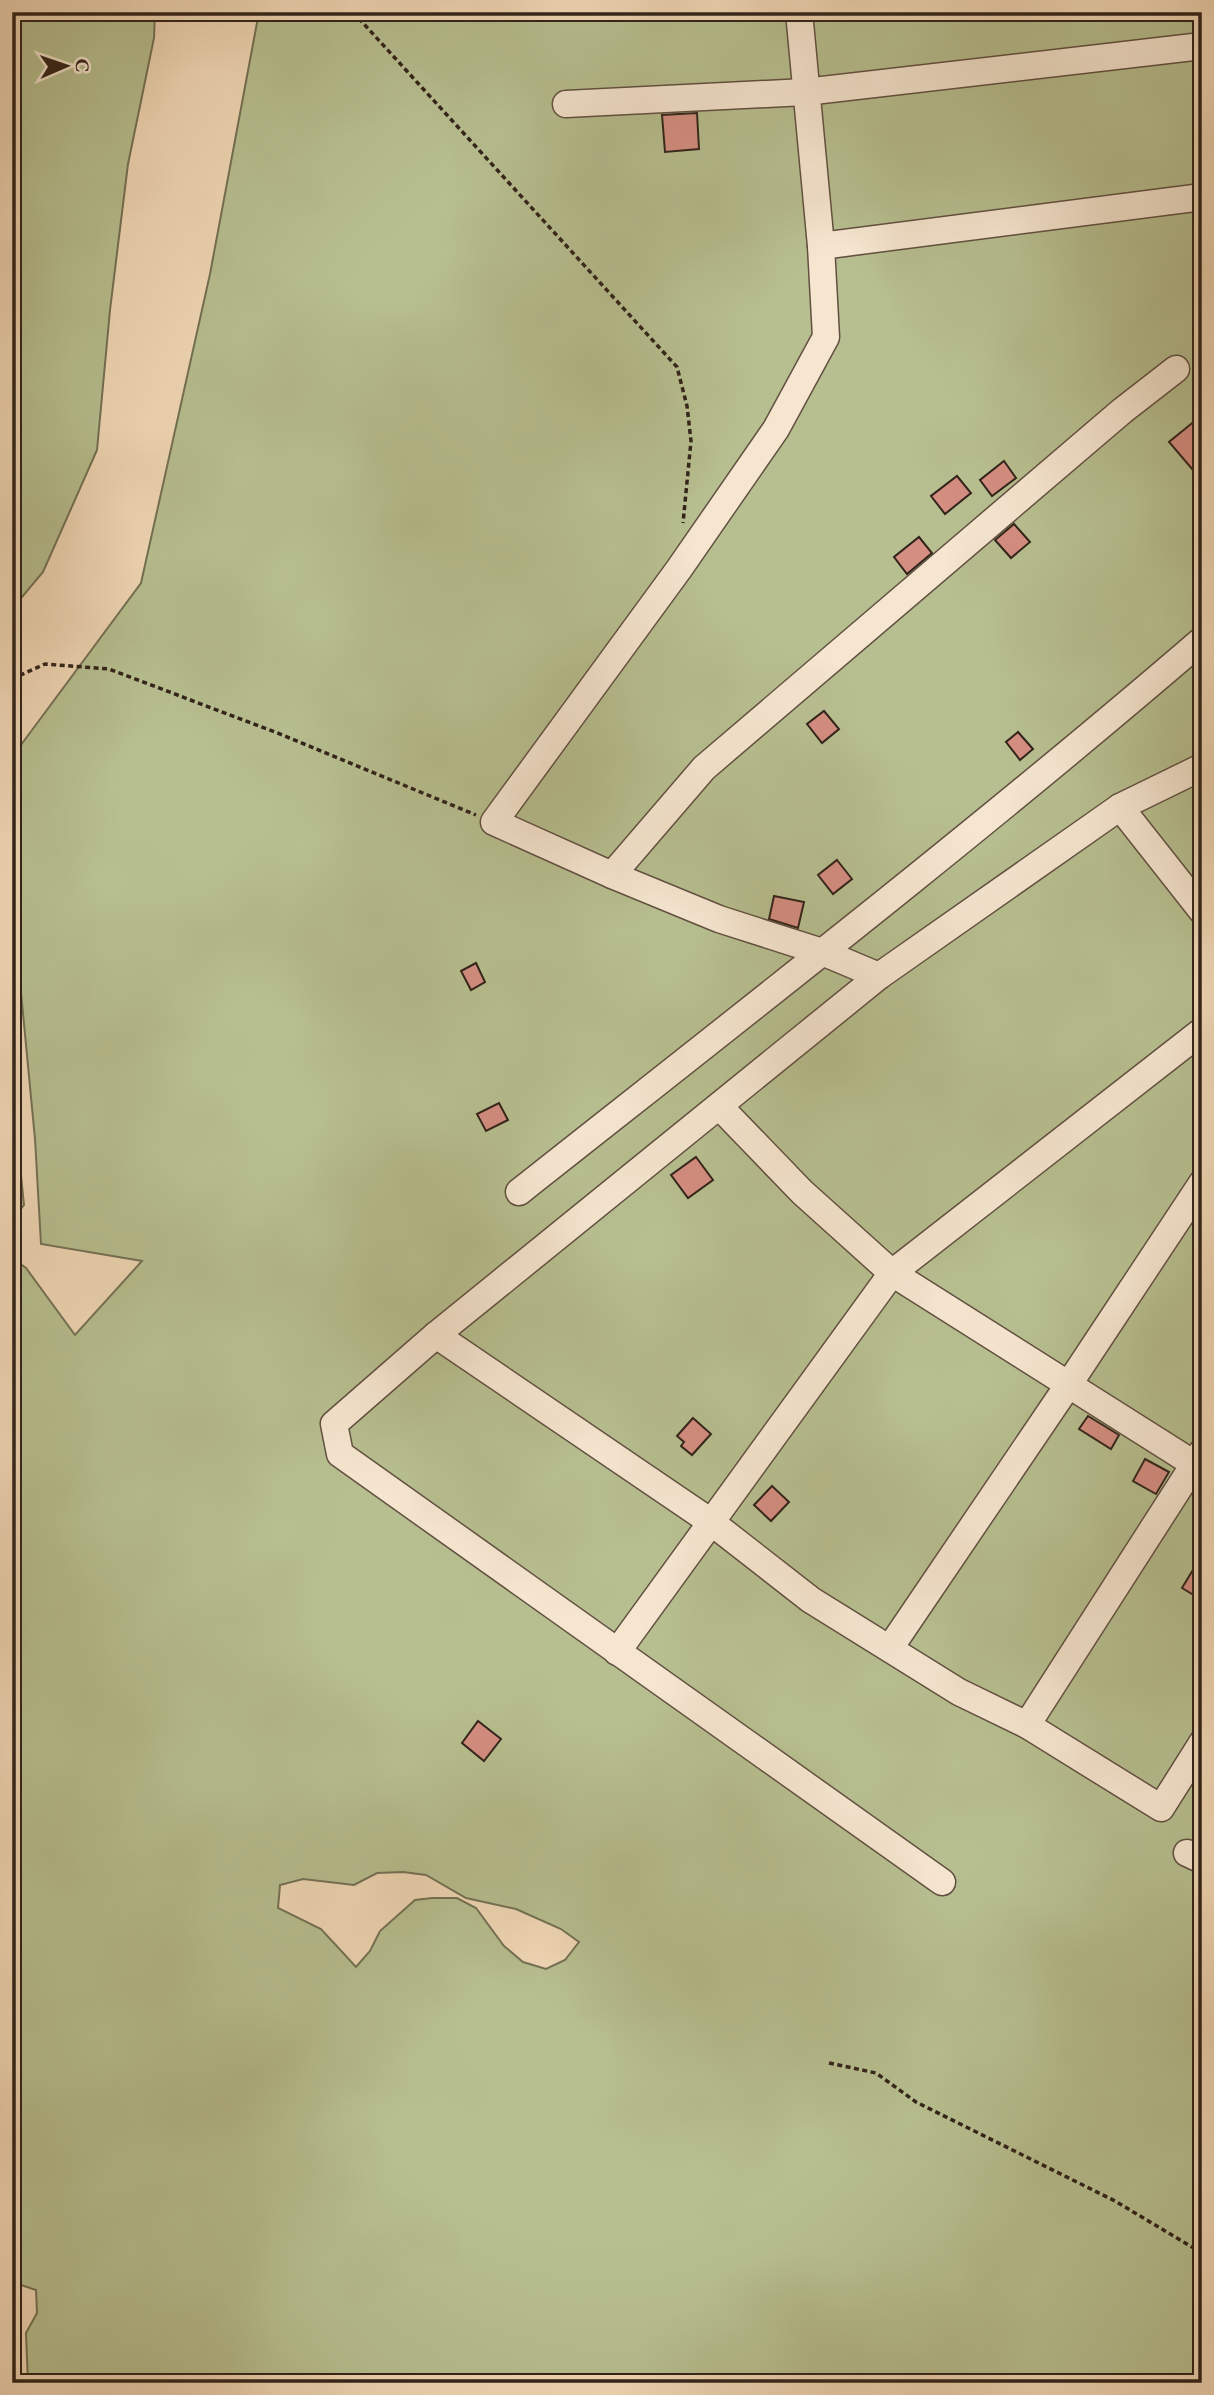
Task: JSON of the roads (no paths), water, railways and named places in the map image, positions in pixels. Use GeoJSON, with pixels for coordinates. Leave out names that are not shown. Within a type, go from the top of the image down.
{"type":"FeatureCollection","features":[{"type":"Feature","properties":{"kind":"street"},"geometry":{"type":"LineString","coordinates":[[799,12],[821,246],[826,337],[776,429],[679,569],[494,822],[719,919],[822,952],[879,976]]}},
{"type":"Feature","properties":{"kind":"street"},"geometry":{"type":"LineString","coordinates":[[566,104],[805,92],[1202,46]]}},
{"type":"Feature","properties":{"kind":"street"},"geometry":{"type":"LineString","coordinates":[[821,246],[1202,197]]}},
{"type":"Feature","properties":{"kind":"street"},"geometry":{"type":"LineString","coordinates":[[612,875],[704,768],[1122,411],[1176,369]]}},
{"type":"Feature","properties":{"kind":"street"},"geometry":{"type":"LineString","coordinates":[[519,1192],[1110,719],[1202,639]]}},
{"type":"Feature","properties":{"kind":"street"},"geometry":{"type":"LineString","coordinates":[[942,1882],[340,1454],[334,1424],[436,1335],[879,976],[1120,807],[1202,767]]}},
{"type":"Feature","properties":{"kind":"street"},"geometry":{"type":"LineString","coordinates":[[1120,807],[1202,911]]}},
{"type":"Feature","properties":{"kind":"street"},"geometry":{"type":"LineString","coordinates":[[617,1652],[892,1273],[1202,1031]]}},
{"type":"Feature","properties":{"kind":"street"},"geometry":{"type":"LineString","coordinates":[[720,1107],[802,1192],[892,1273],[1069,1384],[1199,1461],[1027,1725]]}},
{"type":"Feature","properties":{"kind":"street"},"geometry":{"type":"LineString","coordinates":[[890,1648],[1202,1183]]}},
{"type":"Feature","properties":{"kind":"street"},"geometry":{"type":"LineString","coordinates":[[436,1335],[711,1522],[811,1600],[960,1692],[1027,1725],[1161,1808],[1202,1743]]}}]}
